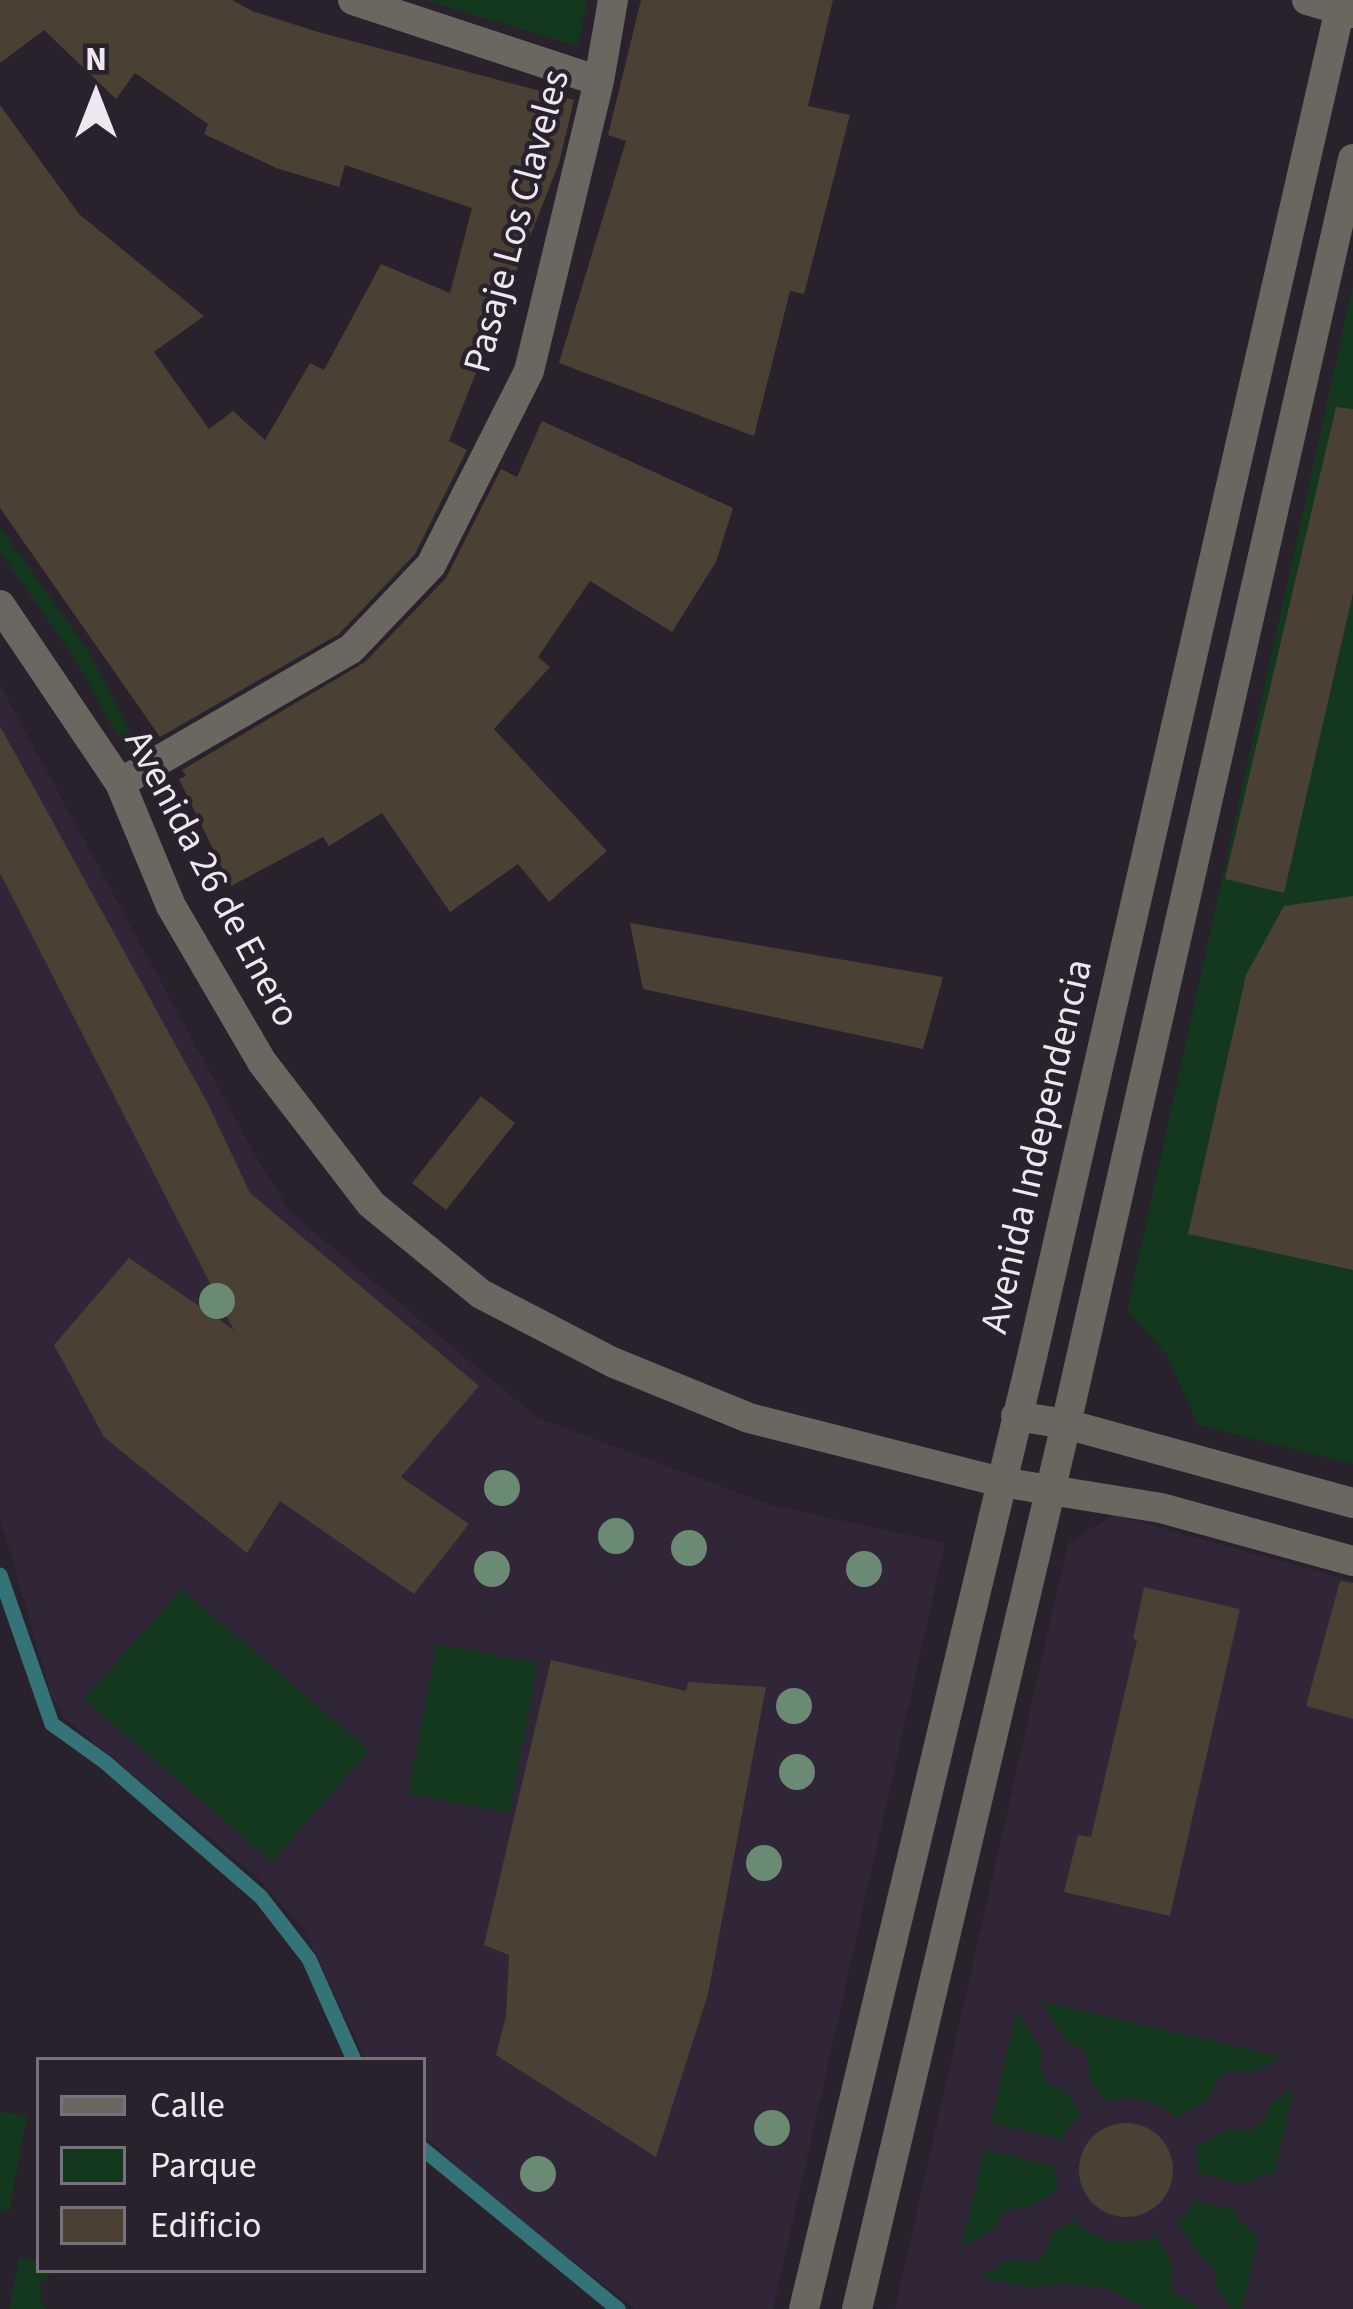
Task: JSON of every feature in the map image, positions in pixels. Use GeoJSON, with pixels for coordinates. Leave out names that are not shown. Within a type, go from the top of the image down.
{"type":"FeatureCollection","features":[{"type":"Feature","properties":{"kind":"street"},"geometry":{"type":"LineString","coordinates":[[353,0],[599,81]]}},
{"type":"Feature","properties":{"kind":"street","name":"Pasaje Los Claveles"},"geometry":{"type":"LineString","coordinates":[[120,783],[351,649],[430,565],[529,371],[599,81],[613,0]]}},
{"type":"Feature","properties":{"kind":"street"},"geometry":{"type":"LineString","coordinates":[[1307,0],[1345,7]]}},
{"type":"Feature","properties":{"kind":"street","name":"Avenida Independencia"},"geometry":{"type":"LineString","coordinates":[[804,2309],[1345,7]]}},
{"type":"Feature","properties":{"kind":"street"},"geometry":{"type":"LineString","coordinates":[[857,2309],[1051,1491],[1353,159]]}},
{"type":"Feature","properties":{"kind":"street","name":"Avenida 26 de Enero"},"geometry":{"type":"LineString","coordinates":[[0,605],[120,783],[171,905],[262,1062],[371,1204],[482,1294],[613,1362],[749,1418],[1001,1482],[1161,1508],[1353,1561]]}},
{"type":"Feature","properties":{"kind":"street"},"geometry":{"type":"LineString","coordinates":[[1016,1416],[1066,1424],[1353,1503]]}},
{"type":"Feature","properties":{"kind":"shaded area"},"geometry":{"type":"Polygon","coordinates":[[[0,685],[253,1152],[291,1213],[538,1418],[771,1505],[945,1543],[773,2309],[635,2309],[481,2190],[426,2137],[426,2057],[365,2057],[303,1928],[255,1875],[63,1717],[51,1695],[0,1518],[0,685]]]}},
{"type":"Feature","properties":{"kind":"shaded area"},"geometry":{"type":"Polygon","coordinates":[[[1114,1515],[1353,1581],[1353,2309],[895,2309],[1068,1543],[1114,1515]]]}},
{"type":"Feature","properties":{"kind":"green space"},"geometry":{"type":"Polygon","coordinates":[[[424,0],[588,0],[577,46],[424,0]]]}},
{"type":"Feature","properties":{"kind":"green space"},"geometry":{"type":"Polygon","coordinates":[[[1353,285],[1353,1464],[1198,1425],[1167,1355],[1127,1310],[1353,285]]]}},
{"type":"Feature","properties":{"kind":"green space"},"geometry":{"type":"Polygon","coordinates":[[[0,527],[87,649],[138,745],[126,751],[74,657],[0,552],[0,527]]]}},
{"type":"Feature","properties":{"kind":"green space"},"geometry":{"type":"Polygon","coordinates":[[[181,1589],[369,1750],[272,1862],[84,1699],[181,1589]]]}},
{"type":"Feature","properties":{"kind":"green space"},"geometry":{"type":"Polygon","coordinates":[[[437,1644],[538,1663],[509,1813],[408,1794],[437,1644]]]}},
{"type":"Feature","properties":{"kind":"green space"},"geometry":{"type":"Polygon","coordinates":[[[1041,2001],[1282,2057],[1254,2072],[1230,2071],[1219,2077],[1208,2100],[1177,2118],[1143,2100],[1104,2102],[1088,2077],[1084,2050],[1067,2042],[1041,2001]]]}},
{"type":"Feature","properties":{"kind":"green space"},"geometry":{"type":"Polygon","coordinates":[[[1017,2010],[1043,2054],[1040,2064],[1046,2083],[1065,2091],[1081,2115],[1062,2140],[991,2122],[1017,2010]]]}},
{"type":"Feature","properties":{"kind":"green space"},"geometry":{"type":"Polygon","coordinates":[[[1294,2088],[1274,2174],[1244,2184],[1199,2173],[1196,2147],[1228,2129],[1248,2131],[1264,2121],[1272,2102],[1294,2088]]]}},
{"type":"Feature","properties":{"kind":"green space"},"geometry":{"type":"Polygon","coordinates":[[[0,2111],[27,2117],[9,2212],[0,2210],[0,2111]]]}},
{"type":"Feature","properties":{"kind":"green space"},"geometry":{"type":"Polygon","coordinates":[[[985,2149],[1055,2167],[1057,2190],[1030,2207],[1015,2207],[1002,2215],[995,2228],[961,2248],[985,2149]]]}},
{"type":"Feature","properties":{"kind":"green space"},"geometry":{"type":"Polygon","coordinates":[[[1193,2200],[1236,2210],[1240,2222],[1259,2237],[1242,2309],[1231,2309],[1216,2287],[1214,2267],[1199,2255],[1177,2221],[1187,2214],[1193,2200]]]}},
{"type":"Feature","properties":{"kind":"green space"},"geometry":{"type":"Polygon","coordinates":[[[1075,2220],[1113,2241],[1156,2236],[1173,2266],[1172,2291],[1199,2309],[1145,2309],[1106,2288],[1056,2283],[1034,2288],[979,2277],[1010,2260],[1033,2262],[1044,2255],[1052,2233],[1075,2220]]]}},
{"type":"Feature","properties":{"kind":"green space"},"geometry":{"type":"Polygon","coordinates":[[[19,2258],[36,2261],[36,2273],[52,2273],[40,2284],[41,2303],[47,2309],[9,2309],[19,2258]]]}},
{"type":"Feature","properties":{"kind":"building"},"geometry":{"type":"Polygon","coordinates":[[[0,0],[232,0],[318,32],[574,100],[559,163],[449,441],[467,450],[415,554],[339,634],[160,737],[0,508],[0,105],[79,214],[204,316],[154,352],[209,429],[233,411],[265,440],[310,363],[324,370],[381,264],[450,293],[472,208],[345,165],[339,187],[276,168],[204,134],[208,124],[135,73],[116,99],[44,30],[0,63],[0,0]]]}},
{"type":"Feature","properties":{"kind":"building"},"geometry":{"type":"Polygon","coordinates":[[[641,0],[833,0],[808,106],[850,115],[804,294],[790,291],[754,436],[559,363],[626,141],[608,135],[641,0]]]}},
{"type":"Feature","properties":{"kind":"building"},"geometry":{"type":"Polygon","coordinates":[[[1336,407],[1353,409],[1353,593],[1284,893],[1225,879],[1336,407]]]}},
{"type":"Feature","properties":{"kind":"building"},"geometry":{"type":"Polygon","coordinates":[[[542,421],[733,508],[716,562],[672,632],[590,581],[538,657],[550,667],[494,729],[607,851],[549,902],[518,864],[450,912],[382,813],[329,846],[323,837],[231,886],[179,779],[186,776],[182,770],[365,662],[446,578],[501,469],[517,477],[542,421]]]}},
{"type":"Feature","properties":{"kind":"building"},"geometry":{"type":"Polygon","coordinates":[[[0,726],[208,1104],[250,1193],[479,1386],[401,1477],[469,1524],[414,1594],[280,1501],[247,1553],[104,1437],[54,1345],[129,1258],[234,1330],[0,873],[0,726]]]}},
{"type":"Feature","properties":{"kind":"building"},"geometry":{"type":"Polygon","coordinates":[[[1353,896],[1353,1270],[1188,1234],[1246,975],[1284,906],[1353,896]]]}},
{"type":"Feature","properties":{"kind":"building"},"geometry":{"type":"Polygon","coordinates":[[[630,923],[943,977],[923,1049],[643,989],[630,923]]]}},
{"type":"Feature","properties":{"kind":"building"},"geometry":{"type":"Polygon","coordinates":[[[481,1096],[515,1123],[446,1210],[412,1183],[481,1096]]]}},
{"type":"Feature","properties":{"kind":"building"},"geometry":{"type":"Polygon","coordinates":[[[1340,1581],[1353,1583],[1353,1719],[1306,1706],[1340,1581]]]}},
{"type":"Feature","properties":{"kind":"building"},"geometry":{"type":"Polygon","coordinates":[[[1144,1587],[1240,1609],[1170,1916],[1064,1892],[1078,1835],[1091,1837],[1137,1640],[1133,1639],[1144,1587]]]}},
{"type":"Feature","properties":{"kind":"building"},"geometry":{"type":"Polygon","coordinates":[[[551,1660],[686,1691],[688,1682],[766,1687],[708,1994],[656,2157],[496,2055],[506,2016],[509,1955],[484,1945],[551,1660]]]}},
{"type":"Feature","properties":{"kind":"building"},"geometry":{"type":"Polygon","coordinates":[[[1126,2123],[1159,2137],[1173,2170],[1159,2203],[1126,2217],[1093,2203],[1079,2170],[1093,2137],[1126,2123]]]}},
{"type":"Feature","properties":{"kind":"waterway"},"geometry":{"type":"LineString","coordinates":[[0,1575],[52,1724],[105,1762],[261,1897],[309,1959],[353,2057]]}},
{"type":"Feature","properties":{"kind":"waterway"},"geometry":{"type":"LineString","coordinates":[[426,2151],[618,2309]]}}]}
